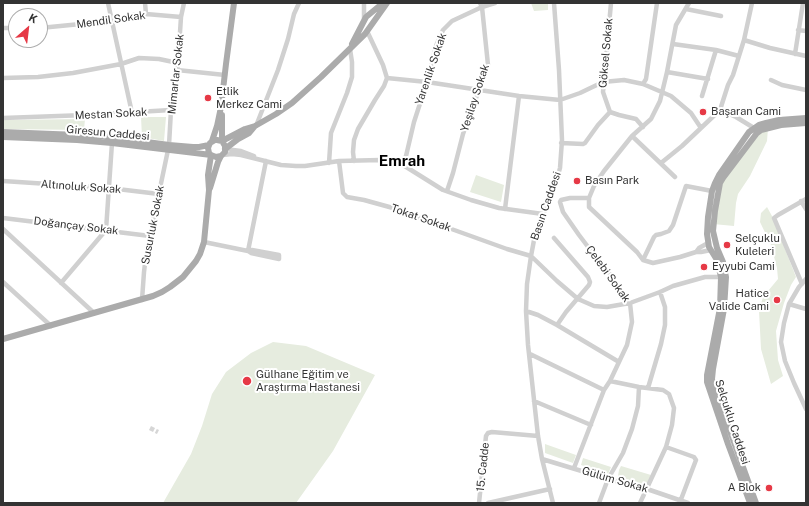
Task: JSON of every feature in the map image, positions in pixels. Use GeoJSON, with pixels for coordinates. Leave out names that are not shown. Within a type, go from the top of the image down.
{"type":"FeatureCollection","features":[{"type":"Feature","properties":{"kind":"main road"},"geometry":{"type":"LineString","coordinates":[[4,338],[142,300],[162,292],[183,277],[196,261],[204,242],[209,190],[208,175],[211,155],[208,150],[217,126],[221,107],[234,3]]}},
{"type":"Feature","properties":{"kind":"main road"},"geometry":{"type":"LineString","coordinates":[[350,49],[362,23],[369,14],[383,3]]}},
{"type":"Feature","properties":{"kind":"main road"},"geometry":{"type":"LineString","coordinates":[[210,143],[217,140],[222,142],[245,129],[255,126],[292,103],[350,49],[367,31],[387,3]]}},
{"type":"Feature","properties":{"kind":"main road"},"geometry":{"type":"LineString","coordinates":[[369,14],[373,16],[374,20]]}},
{"type":"Feature","properties":{"kind":"main road"},"geometry":{"type":"LineString","coordinates":[[362,23],[363,30],[367,31]]}},
{"type":"Feature","properties":{"kind":"main road"},"geometry":{"type":"LineString","coordinates":[[209,190],[218,162],[223,153],[224,144],[222,142],[221,107]]}},
{"type":"Feature","properties":{"kind":"main road"},"geometry":{"type":"LineString","coordinates":[[754,128],[779,120],[806,118]]}},
{"type":"Feature","properties":{"kind":"main road","name":"Selçuklu Caddesi"},"geometry":{"type":"LineString","coordinates":[[756,503],[712,378],[724,309],[726,277],[713,231],[715,211],[719,188],[723,178],[757,133],[761,130],[781,125],[806,123]]}},
{"type":"Feature","properties":{"kind":"main road"},"geometry":{"type":"LineString","coordinates":[[211,155],[216,157],[223,153],[249,133],[255,126]]}},
{"type":"Feature","properties":{"kind":"main road","name":"Selçuklu Caddesi"},"geometry":{"type":"LineString","coordinates":[[749,502],[707,382],[707,374],[720,308],[721,277],[717,260],[708,243],[706,234],[712,191],[719,175],[754,128]]}},
{"type":"Feature","properties":{"kind":"main road","name":"Giresun Caddesi"},"geometry":{"type":"LineString","coordinates":[[3,132],[103,136],[211,155]]}},
{"type":"Feature","properties":{"kind":"main road","name":"Giresun Caddesi"},"geometry":{"type":"LineString","coordinates":[[3,137],[77,140],[168,147],[193,147],[203,146],[210,143]]}},
{"type":"Feature","properties":{"kind":"street"},"geometry":{"type":"LineString","coordinates":[[108,3],[132,113]]}},
{"type":"Feature","properties":{"kind":"street"},"geometry":{"type":"LineString","coordinates":[[145,3],[146,14]]}},
{"type":"Feature","properties":{"kind":"street","name":"Mimarlar Sokak"},"geometry":{"type":"LineString","coordinates":[[168,147],[184,3]]}},
{"type":"Feature","properties":{"kind":"street"},"geometry":{"type":"LineString","coordinates":[[255,126],[278,70],[294,14],[299,3]]}},
{"type":"Feature","properties":{"kind":"street"},"geometry":{"type":"LineString","coordinates":[[365,3],[369,14]]}},
{"type":"Feature","properties":{"kind":"street"},"geometry":{"type":"LineString","coordinates":[[362,23],[365,3]]}},
{"type":"Feature","properties":{"kind":"street","name":"Yarenlik Sokak"},"geometry":{"type":"LineString","coordinates":[[403,165],[436,46],[443,30],[452,21],[481,5],[495,3]]}},
{"type":"Feature","properties":{"kind":"street","name":"Basın Caddesi"},"geometry":{"type":"LineString","coordinates":[[553,503],[538,436],[526,311],[527,284],[535,235],[549,203],[560,168],[561,143],[559,70],[554,3]]}},
{"type":"Feature","properties":{"kind":"street","name":"Göksel Sokak"},"geometry":{"type":"LineString","coordinates":[[610,112],[602,92],[611,3]]}},
{"type":"Feature","properties":{"kind":"street"},"geometry":{"type":"LineString","coordinates":[[643,84],[646,78],[657,3]]}},
{"type":"Feature","properties":{"kind":"street"},"geometry":{"type":"LineString","coordinates":[[689,3],[676,25],[660,101],[651,118],[632,136],[594,186],[589,198],[589,207],[637,252],[643,260],[653,263],[696,252],[711,250]]}},
{"type":"Feature","properties":{"kind":"street"},"geometry":{"type":"LineString","coordinates":[[661,163],[682,146],[720,110],[744,40],[752,3]]}},
{"type":"Feature","properties":{"kind":"street"},"geometry":{"type":"LineString","coordinates":[[794,54],[798,30],[804,10],[802,3]]}},
{"type":"Feature","properties":{"kind":"street","name":"Yeşilay Sokak"},"geometry":{"type":"LineString","coordinates":[[447,191],[463,134],[488,65],[481,5]]}},
{"type":"Feature","properties":{"kind":"street"},"geometry":{"type":"LineString","coordinates":[[686,9],[721,16]]}},
{"type":"Feature","properties":{"kind":"street","name":"Mendil Sokak"},"geometry":{"type":"LineString","coordinates":[[48,27],[111,20],[133,15],[146,14],[182,18]]}},
{"type":"Feature","properties":{"kind":"street"},"geometry":{"type":"LineString","coordinates":[[798,30],[806,31]]}},
{"type":"Feature","properties":{"kind":"street"},"geometry":{"type":"LineString","coordinates":[[354,161],[354,140],[358,129],[384,86],[387,78],[383,65],[367,31]]}},
{"type":"Feature","properties":{"kind":"street"},"geometry":{"type":"LineString","coordinates":[[744,40],[770,48],[806,56]]}},
{"type":"Feature","properties":{"kind":"street"},"geometry":{"type":"LineString","coordinates":[[673,44],[716,50],[739,56]]}},
{"type":"Feature","properties":{"kind":"street"},"geometry":{"type":"LineString","coordinates":[[328,163],[331,133],[352,78],[350,49]]}},
{"type":"Feature","properties":{"kind":"street"},"geometry":{"type":"LineString","coordinates":[[702,96],[716,50]]}},
{"type":"Feature","properties":{"kind":"street"},"geometry":{"type":"LineString","coordinates":[[3,78],[38,77],[66,74],[121,64],[139,58],[159,59],[178,63]]}},
{"type":"Feature","properties":{"kind":"street"},"geometry":{"type":"LineString","coordinates":[[177,70],[225,75]]}},
{"type":"Feature","properties":{"kind":"street"},"geometry":{"type":"LineString","coordinates":[[667,72],[708,80]]}},
{"type":"Feature","properties":{"kind":"street"},"geometry":{"type":"LineString","coordinates":[[387,78],[427,82],[519,96],[560,100],[580,93],[603,82],[624,80],[643,84],[671,96],[691,113],[701,128]]}},
{"type":"Feature","properties":{"kind":"street"},"geometry":{"type":"LineString","coordinates":[[772,80],[782,85],[806,90]]}},
{"type":"Feature","properties":{"kind":"street"},"geometry":{"type":"LineString","coordinates":[[505,209],[519,96]]}},
{"type":"Feature","properties":{"kind":"street","name":"Mestan Sokak"},"geometry":{"type":"LineString","coordinates":[[3,118],[171,110]]}},
{"type":"Feature","properties":{"kind":"street"},"geometry":{"type":"LineString","coordinates":[[720,110],[750,124],[754,128]]}},
{"type":"Feature","properties":{"kind":"street"},"geometry":{"type":"LineString","coordinates":[[561,143],[585,144],[598,125],[610,112],[636,118],[643,127]]}},
{"type":"Feature","properties":{"kind":"street"},"geometry":{"type":"LineString","coordinates":[[632,136],[675,177]]}},
{"type":"Feature","properties":{"kind":"street"},"geometry":{"type":"LineString","coordinates":[[61,282],[106,230],[112,143]]}},
{"type":"Feature","properties":{"kind":"street","name":"Susurluk Sokak"},"geometry":{"type":"LineString","coordinates":[[142,300],[144,272],[150,236],[160,194],[168,147]]}},
{"type":"Feature","properties":{"kind":"street"},"geometry":{"type":"LineString","coordinates":[[223,153],[242,151],[266,161],[296,166],[339,161],[380,160],[403,165],[447,191],[470,200],[498,208],[543,214]]}},
{"type":"Feature","properties":{"kind":"street"},"geometry":{"type":"LineString","coordinates":[[248,251],[266,161]]}},
{"type":"Feature","properties":{"kind":"street","name":"Tokat Sokak"},"geometry":{"type":"LineString","coordinates":[[339,161],[343,193],[347,197],[392,208],[507,249],[531,256]]}},
{"type":"Feature","properties":{"kind":"street","name":"Altınoluk Sokak"},"geometry":{"type":"LineString","coordinates":[[3,181],[109,188],[160,194]]}},
{"type":"Feature","properties":{"kind":"street"},"geometry":{"type":"LineString","coordinates":[[643,260],[654,237],[669,231],[673,225],[686,186],[712,191]]}},
{"type":"Feature","properties":{"kind":"street","name":"Çelebi Sokak"},"geometry":{"type":"LineString","coordinates":[[574,468],[604,390],[610,381],[627,345],[632,322],[630,303],[563,212],[560,202],[570,198],[589,198]]}},
{"type":"Feature","properties":{"kind":"street"},"geometry":{"type":"LineString","coordinates":[[802,284],[774,218],[804,200],[806,209]]}},
{"type":"Feature","properties":{"kind":"street","name":"Doğançay Sokak"},"geometry":{"type":"LineString","coordinates":[[3,218],[150,236]]}},
{"type":"Feature","properties":{"kind":"street"},"geometry":{"type":"LineString","coordinates":[[3,229],[94,313]]}},
{"type":"Feature","properties":{"kind":"street"},"geometry":{"type":"LineString","coordinates":[[554,238],[588,277],[590,282],[557,324]]}},
{"type":"Feature","properties":{"kind":"street"},"geometry":{"type":"LineString","coordinates":[[204,242],[279,259],[279,255],[252,250],[248,251]]}},
{"type":"Feature","properties":{"kind":"street"},"geometry":{"type":"LineString","coordinates":[[696,252],[699,248],[708,243]]}},
{"type":"Feature","properties":{"kind":"street"},"geometry":{"type":"LineString","coordinates":[[531,256],[557,281],[578,298],[594,306],[607,307],[630,303],[672,286],[705,277],[721,277]]}},
{"type":"Feature","properties":{"kind":"street"},"geometry":{"type":"LineString","coordinates":[[806,279],[789,304],[784,323],[782,342],[785,361],[806,409]]}},
{"type":"Feature","properties":{"kind":"street"},"geometry":{"type":"LineString","coordinates":[[3,282],[51,326]]}},
{"type":"Feature","properties":{"kind":"street"},"geometry":{"type":"LineString","coordinates":[[648,388],[665,325],[665,307],[660,292]]}},
{"type":"Feature","properties":{"kind":"street"},"geometry":{"type":"LineString","coordinates":[[789,304],[806,309]]}},
{"type":"Feature","properties":{"kind":"street"},"geometry":{"type":"LineString","coordinates":[[526,311],[557,324],[619,362]]}},
{"type":"Feature","properties":{"kind":"street"},"geometry":{"type":"LineString","coordinates":[[530,354],[604,390]]}},
{"type":"Feature","properties":{"kind":"street"},"geometry":{"type":"LineString","coordinates":[[610,381],[663,390],[669,394],[674,408],[672,425],[666,447],[640,503]]}},
{"type":"Feature","properties":{"kind":"street"},"geometry":{"type":"LineString","coordinates":[[599,503],[608,479],[623,453],[632,429],[638,406],[639,387]]}},
{"type":"Feature","properties":{"kind":"street"},"geometry":{"type":"LineString","coordinates":[[534,400],[591,425]]}},
{"type":"Feature","properties":{"kind":"street","name":"15. Cadde"},"geometry":{"type":"LineString","coordinates":[[479,503],[486,436],[488,433],[492,432],[538,436]]}},
{"type":"Feature","properties":{"kind":"street"},"geometry":{"type":"LineString","coordinates":[[666,447],[694,457],[696,460],[681,502]]}},
{"type":"Feature","properties":{"kind":"street","name":"Gülüm Sokak"},"geometry":{"type":"LineString","coordinates":[[542,459],[647,489],[681,502],[688,503]]}},
{"type":"Feature","properties":{"kind":"street"},"geometry":{"type":"LineString","coordinates":[[488,503],[550,489]]}},
{"type":"Feature","properties":{"kind":"shaded area"},"geometry":{"type":"Polygon","coordinates":[[[531,3],[548,3],[548,10],[534,11],[531,3]]]}},
{"type":"Feature","properties":{"kind":"shaded area"},"geometry":{"type":"Polygon","coordinates":[[[141,117],[166,117],[164,141],[142,137],[141,117]]]}},
{"type":"Feature","properties":{"kind":"shaded area"},"geometry":{"type":"Polygon","coordinates":[[[85,119],[84,130],[3,129],[3,120],[85,119]]]}},
{"type":"Feature","properties":{"kind":"shaded area"},"geometry":{"type":"Polygon","coordinates":[[[768,128],[767,141],[750,176],[738,194],[734,226],[713,224],[721,183],[754,137],[768,128]]]}},
{"type":"Feature","properties":{"kind":"shaded area"},"geometry":{"type":"Polygon","coordinates":[[[476,175],[504,185],[501,202],[470,192],[476,175]]]}},
{"type":"Feature","properties":{"kind":"shaded area"},"geometry":{"type":"Polygon","coordinates":[[[767,207],[796,277],[784,303],[776,331],[778,360],[783,376],[771,384],[761,349],[759,311],[763,297],[778,279],[777,268],[771,245],[760,222],[761,213],[767,207]]]}},
{"type":"Feature","properties":{"kind":"shaded area"},"geometry":{"type":"Polygon","coordinates":[[[273,342],[306,346],[375,375],[333,451],[296,503],[163,503],[191,454],[212,394],[226,372],[251,353],[273,342]]]}},
{"type":"Feature","properties":{"kind":"shaded area"},"geometry":{"type":"Polygon","coordinates":[[[545,444],[576,455],[573,463],[545,453],[545,444]]]}},
{"type":"Feature","properties":{"kind":"shaded area"},"geometry":{"type":"Polygon","coordinates":[[[583,458],[611,467],[608,474],[581,465],[583,458]]]}},
{"type":"Feature","properties":{"kind":"shaded area"},"geometry":{"type":"Polygon","coordinates":[[[621,466],[651,475],[647,486],[618,476],[621,466]]]}},
{"type":"Feature","properties":{"kind":"tunnel"},"geometry":{"type":"LineString","coordinates":[[150,428],[158,432]]}},
{"type":"Feature","properties":{"kind":"place","name":"Etlik Merkez Cami"},"geometry":{"type":"Point","coordinates":[208,98]}},
{"type":"Feature","properties":{"kind":"place","name":"Başaran Cami"},"geometry":{"type":"Point","coordinates":[703,112]}},
{"type":"Feature","properties":{"kind":"place","name":"Basın Park"},"geometry":{"type":"Point","coordinates":[577,181]}},
{"type":"Feature","properties":{"kind":"place","name":"Selçuklu Kuleleri"},"geometry":{"type":"Point","coordinates":[727,245]}},
{"type":"Feature","properties":{"kind":"place","name":"Eyyubi Cami"},"geometry":{"type":"Point","coordinates":[704,267]}},
{"type":"Feature","properties":{"kind":"place","name":"Hatice Valide Cami"},"geometry":{"type":"Point","coordinates":[777,300]}},
{"type":"Feature","properties":{"kind":"place","name":"Gülhane Eğitim ve Araştırma Hastanesi"},"geometry":{"type":"Point","coordinates":[247,381]}},
{"type":"Feature","properties":{"kind":"place","name":"A Blok"},"geometry":{"type":"Point","coordinates":[769,488]}},
{"type":"Feature","properties":{"kind":"district","name":"Emrah"},"geometry":{"type":"Point","coordinates":[402,161]}}]}
